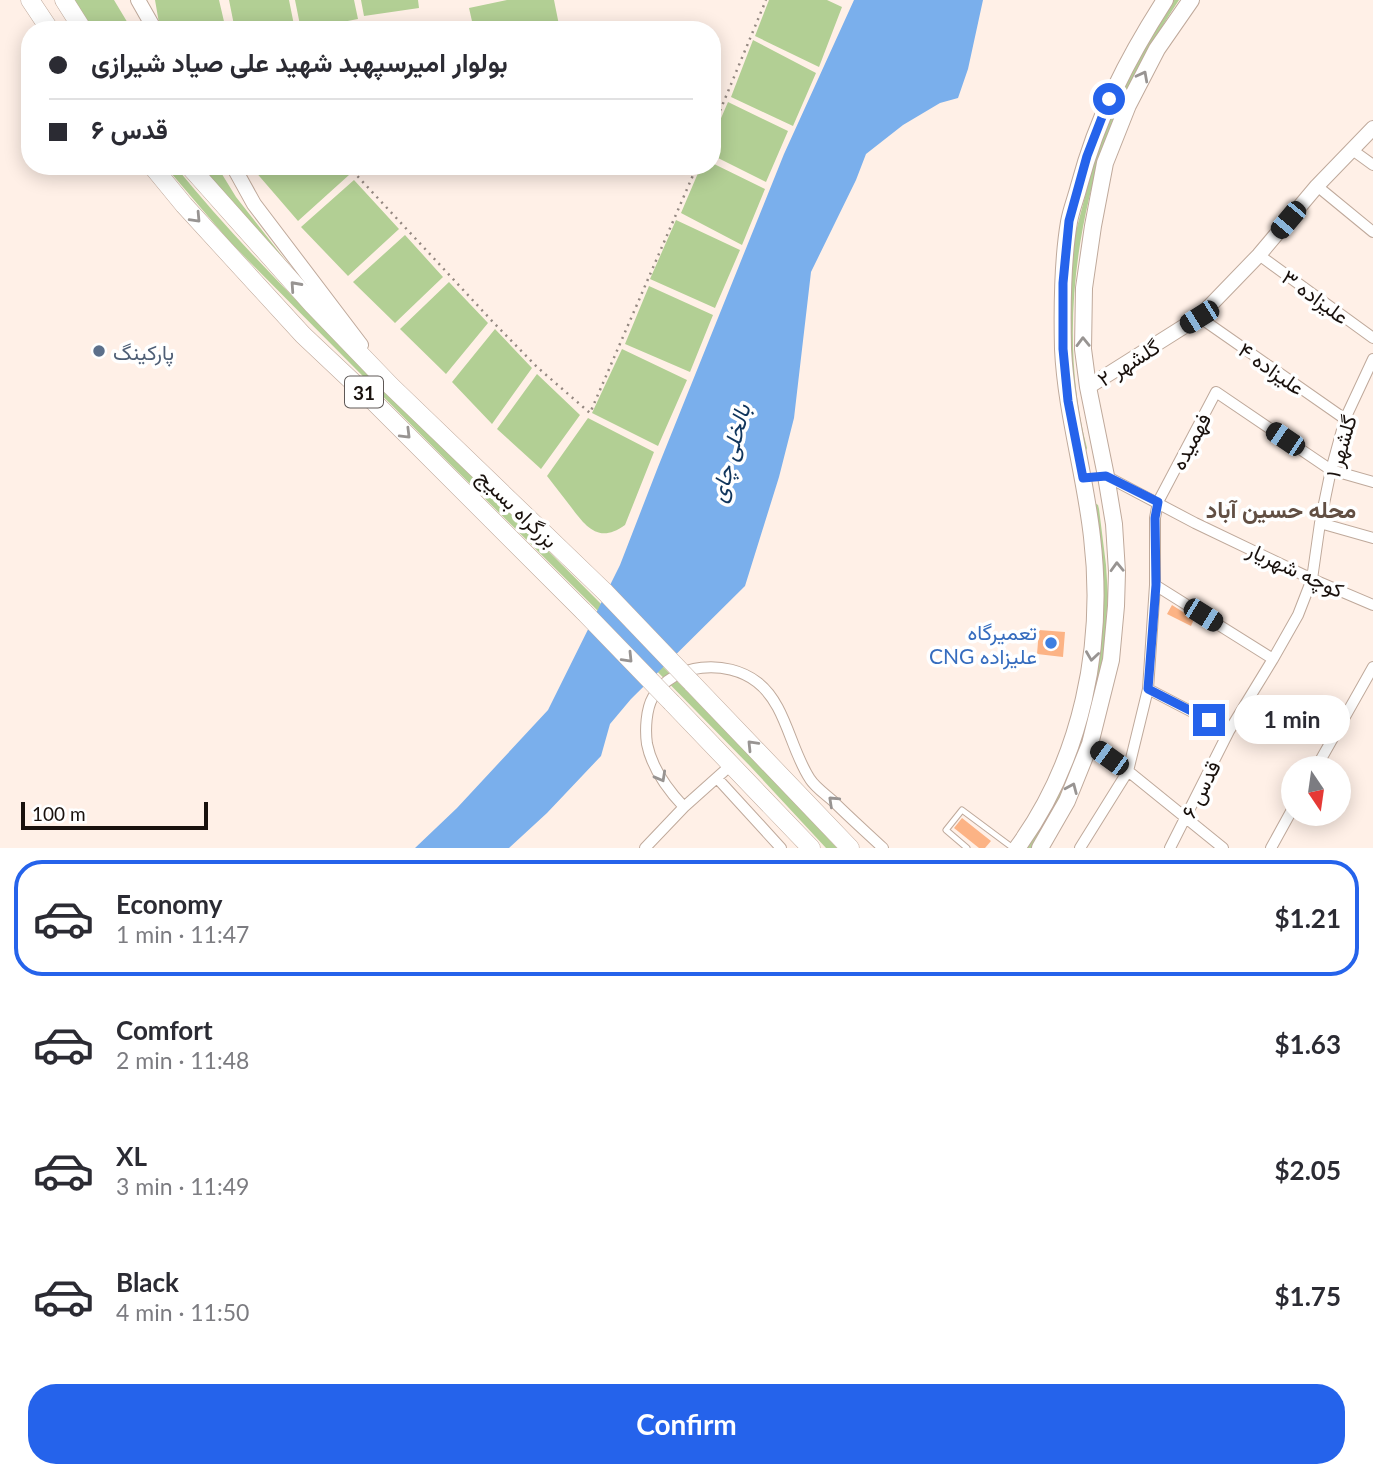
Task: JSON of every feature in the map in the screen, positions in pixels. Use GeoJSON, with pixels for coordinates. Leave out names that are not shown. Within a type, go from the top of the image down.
{"type":"FeatureCollection","features":[{"type":"Feature","properties":{"kind":"highway"},"geometry":{"type":"LineString","coordinates":[[30,0],[44,21]]}},
{"type":"Feature","properties":{"kind":"highway"},"geometry":{"type":"LineString","coordinates":[[64,0],[77,21]]}},
{"type":"Feature","properties":{"kind":"highway","name":"بزرگراه بسیج"},"geometry":{"type":"LineString","coordinates":[[159,175],[303,335],[374,402],[584,612],[811,848]]}},
{"type":"Feature","properties":{"kind":"highway","name":"بزرگراه بسیج"},"geometry":{"type":"LineString","coordinates":[[197,175],[312,304],[391,386],[605,592],[850,848]]}},
{"type":"Feature","properties":{"kind":"main road"},"geometry":{"type":"LineString","coordinates":[[1015,848],[1050,794],[1072,745],[1085,697],[1096,610],[1093,549],[1068,401],[1063,349],[1063,283],[1069,221],[1087,156],[1109,99],[1140,39],[1165,0]]}},
{"type":"Feature","properties":{"kind":"main road"},"geometry":{"type":"LineString","coordinates":[[1040,848],[1067,801],[1090,744],[1111,660],[1116,606],[1116,548],[1083,349],[1084,288],[1093,226],[1105,163],[1128,104],[1157,49],[1191,0]]}},
{"type":"Feature","properties":{"kind":"main road"},"geometry":{"type":"LineString","coordinates":[[1083,478],[1106,476]]}},
{"type":"Feature","properties":{"kind":"street"},"geometry":{"type":"LineString","coordinates":[[138,0],[150,21]]}},
{"type":"Feature","properties":{"kind":"street","name":"گلشهر ۲"},"geometry":{"type":"LineString","coordinates":[[1088,387],[1199,317],[1259,255],[1317,186],[1373,128]]}},
{"type":"Feature","properties":{"kind":"street"},"geometry":{"type":"LineString","coordinates":[[1351,149],[1373,165]]}},
{"type":"Feature","properties":{"kind":"street"},"geometry":{"type":"LineString","coordinates":[[238,175],[254,204],[391,386]]}},
{"type":"Feature","properties":{"kind":"street"},"geometry":{"type":"LineString","coordinates":[[1317,186],[1373,232]]}},
{"type":"Feature","properties":{"kind":"street","name":"علیزاده ۳"},"geometry":{"type":"LineString","coordinates":[[1259,255],[1373,338]]}},
{"type":"Feature","properties":{"kind":"street","name":"علیزاده ۴"},"geometry":{"type":"LineString","coordinates":[[1199,317],[1345,419]]}},
{"type":"Feature","properties":{"kind":"street","name":"گلشهر ۱"},"geometry":{"type":"LineString","coordinates":[[1311,579],[1331,470],[1345,419],[1369,378],[1373,359]]}},
{"type":"Feature","properties":{"kind":"street","name":"فهمیده"},"geometry":{"type":"LineString","coordinates":[[1158,502],[1216,392],[1331,470]]}},
{"type":"Feature","properties":{"kind":"street"},"geometry":{"type":"LineString","coordinates":[[1331,470],[1373,482]]}},
{"type":"Feature","properties":{"kind":"street","name":"کوچه شهریار"},"geometry":{"type":"LineString","coordinates":[[1106,476],[1195,523],[1311,579],[1373,605]]}},
{"type":"Feature","properties":{"kind":"street"},"geometry":{"type":"LineString","coordinates":[[1080,848],[1128,771],[1148,689],[1156,585],[1155,518],[1158,502]]}},
{"type":"Feature","properties":{"kind":"street"},"geometry":{"type":"LineString","coordinates":[[1320,523],[1373,538]]}},
{"type":"Feature","properties":{"kind":"street","name":"قدس ۶"},"geometry":{"type":"LineString","coordinates":[[1170,848],[1229,731],[1298,615],[1311,579]]}},
{"type":"Feature","properties":{"kind":"street"},"geometry":{"type":"LineString","coordinates":[[1156,585],[1273,659]]}},
{"type":"Feature","properties":{"kind":"street"},"geometry":{"type":"LineString","coordinates":[[684,807],[666,786],[653,763],[647,742],[647,717],[653,697],[665,683],[698,667],[741,671],[759,683],[773,700],[810,780],[883,848]]}},
{"type":"Feature","properties":{"kind":"street"},"geometry":{"type":"LineString","coordinates":[[1323,756],[1373,667]]}},
{"type":"Feature","properties":{"kind":"street"},"geometry":{"type":"LineString","coordinates":[[1148,689],[1229,731]]}},
{"type":"Feature","properties":{"kind":"street"},"geometry":{"type":"LineString","coordinates":[[1090,744],[1128,771],[1223,848]]}},
{"type":"Feature","properties":{"kind":"street"},"geometry":{"type":"LineString","coordinates":[[645,848],[684,807],[731,765]]}},
{"type":"Feature","properties":{"kind":"street"},"geometry":{"type":"LineString","coordinates":[[717,778],[781,848]]}},
{"type":"Feature","properties":{"kind":"street"},"geometry":{"type":"LineString","coordinates":[[1271,848],[1283,826]]}},
{"type":"Feature","properties":{"kind":"lane"},"geometry":{"type":"LineString","coordinates":[[967,848],[946,830],[962,810],[1015,848]]}},
{"type":"Feature","properties":{"kind":"path"},"geometry":{"type":"LineString","coordinates":[[721,108],[766,0]]}},
{"type":"Feature","properties":{"kind":"path"},"geometry":{"type":"LineString","coordinates":[[356,175],[537,368],[590,413],[693,175]]}},
{"type":"Feature","properties":{"kind":"green space"},"geometry":{"type":"Polygon","coordinates":[[[74,0],[114,0],[127,21],[88,21],[74,0]]]}},
{"type":"Feature","properties":{"kind":"green space"},"geometry":{"type":"Polygon","coordinates":[[[155,0],[219,0],[224,21],[159,21],[155,0]]]}},
{"type":"Feature","properties":{"kind":"green space"},"geometry":{"type":"Polygon","coordinates":[[[229,0],[289,0],[293,21],[233,21],[229,0]]]}},
{"type":"Feature","properties":{"kind":"green space"},"geometry":{"type":"Polygon","coordinates":[[[295,0],[354,0],[358,19],[348,21],[299,21],[295,0]]]}},
{"type":"Feature","properties":{"kind":"green space"},"geometry":{"type":"Polygon","coordinates":[[[361,0],[418,0],[419,8],[364,16],[361,0]]]}},
{"type":"Feature","properties":{"kind":"green space"},"geometry":{"type":"Polygon","coordinates":[[[507,0],[554,0],[558,21],[472,21],[469,8],[507,0]]]}},
{"type":"Feature","properties":{"kind":"green space"},"geometry":{"type":"Polygon","coordinates":[[[769,0],[827,0],[842,7],[819,67],[755,36],[769,0]]]}},
{"type":"Feature","properties":{"kind":"green space"},"geometry":{"type":"Polygon","coordinates":[[[1172,0],[1179,0],[1140,67],[1107,138],[1085,217],[1078,255],[1073,333],[1074,372],[1087,448],[1082,451],[1069,368],[1070,275],[1076,231],[1100,139],[1114,102],[1172,0]]]}},
{"type":"Feature","properties":{"kind":"green space"},"geometry":{"type":"Polygon","coordinates":[[[753,40],[816,73],[793,126],[731,97],[753,40]]]}},
{"type":"Feature","properties":{"kind":"green space"},"geometry":{"type":"Polygon","coordinates":[[[728,102],[788,131],[766,182],[721,160],[721,118],[728,102]]]}},
{"type":"Feature","properties":{"kind":"green space"},"geometry":{"type":"Polygon","coordinates":[[[721,167],[765,189],[742,245],[681,213],[697,175],[721,175],[721,167]]]}},
{"type":"Feature","properties":{"kind":"green space"},"geometry":{"type":"Polygon","coordinates":[[[173,175],[183,175],[272,275],[643,646],[837,848],[826,848],[750,766],[593,606],[230,242],[173,175]]]}},
{"type":"Feature","properties":{"kind":"green space"},"geometry":{"type":"Polygon","coordinates":[[[206,175],[223,175],[236,197],[297,275],[206,175]]]}},
{"type":"Feature","properties":{"kind":"green space"},"geometry":{"type":"Polygon","coordinates":[[[258,175],[349,175],[298,221],[258,175]]]}},
{"type":"Feature","properties":{"kind":"green space"},"geometry":{"type":"Polygon","coordinates":[[[354,180],[399,229],[348,276],[301,227],[354,180]]]}},
{"type":"Feature","properties":{"kind":"green space"},"geometry":{"type":"Polygon","coordinates":[[[676,220],[740,250],[715,308],[650,279],[676,220]]]}},
{"type":"Feature","properties":{"kind":"green space"},"geometry":{"type":"Polygon","coordinates":[[[405,235],[443,277],[395,323],[353,282],[405,235]]]}},
{"type":"Feature","properties":{"kind":"green space"},"geometry":{"type":"Polygon","coordinates":[[[449,282],[488,323],[446,374],[400,329],[449,282]]]}},
{"type":"Feature","properties":{"kind":"green space"},"geometry":{"type":"Polygon","coordinates":[[[649,286],[713,315],[690,372],[625,344],[649,286]]]}},
{"type":"Feature","properties":{"kind":"green space"},"geometry":{"type":"Polygon","coordinates":[[[495,329],[532,368],[492,424],[452,382],[495,329]]]}},
{"type":"Feature","properties":{"kind":"green space"},"geometry":{"type":"Polygon","coordinates":[[[622,349],[687,380],[658,446],[592,413],[622,349]]]}},
{"type":"Feature","properties":{"kind":"green space"},"geometry":{"type":"Polygon","coordinates":[[[537,374],[580,415],[541,469],[497,429],[537,374]]]}},
{"type":"Feature","properties":{"kind":"green space"},"geometry":{"type":"Polygon","coordinates":[[[588,418],[654,452],[625,525],[608,533],[594,531],[588,526],[547,476],[588,418]]]}},
{"type":"Feature","properties":{"kind":"green space"},"geometry":{"type":"Polygon","coordinates":[[[1095,503],[1099,509],[1108,596],[1103,664],[1083,748],[1057,805],[1032,848],[1024,848],[1085,718],[1095,503]]]}},
{"type":"Feature","properties":{"kind":"water","name":"بالخلی چای"},"geometry":{"type":"Polygon","coordinates":[[[854,0],[983,0],[968,69],[958,98],[940,103],[903,125],[866,154],[811,272],[794,418],[779,477],[745,586],[631,699],[610,724],[601,756],[547,813],[509,848],[415,848],[457,808],[548,710],[620,565],[784,154],[854,0]]]}},
{"type":"Feature","properties":{"kind":"building"},"geometry":{"type":"Polygon","coordinates":[[[1172,605],[1194,619],[1191,626],[1167,614],[1172,605]]]}},
{"type":"Feature","properties":{"kind":"building","name":"تعمیرگاه CNG علیزاده"},"geometry":{"type":"Polygon","coordinates":[[[1039,630],[1065,632],[1063,657],[1037,654],[1039,630]]]}},
{"type":"Feature","properties":{"kind":"building"},"geometry":{"type":"Polygon","coordinates":[[[962,818],[991,841],[985,848],[979,848],[954,828],[962,818]]]}},
{"type":"Feature","properties":{"kind":"place","name":"پارکینگ"},"geometry":{"type":"Point","coordinates":[99,351]}},
{"type":"Feature","properties":{"kind":"place","name":"تعمیرگاه CNG علیزاده"},"geometry":{"type":"Point","coordinates":[1051,643]}},
{"type":"Feature","properties":{"kind":"district","name":"محله حسین آباد"},"geometry":{"type":"Point","coordinates":[1281,509]}},
{"type":"Feature","properties":{"kind":"route"},"geometry":{"type":"LineString","coordinates":[[1109,99],[1087,156],[1069,221],[1063,283],[1063,349],[1068,401],[1083,478],[1106,476],[1158,502],[1155,518],[1156,585],[1148,689],[1209,720]]}}]}
